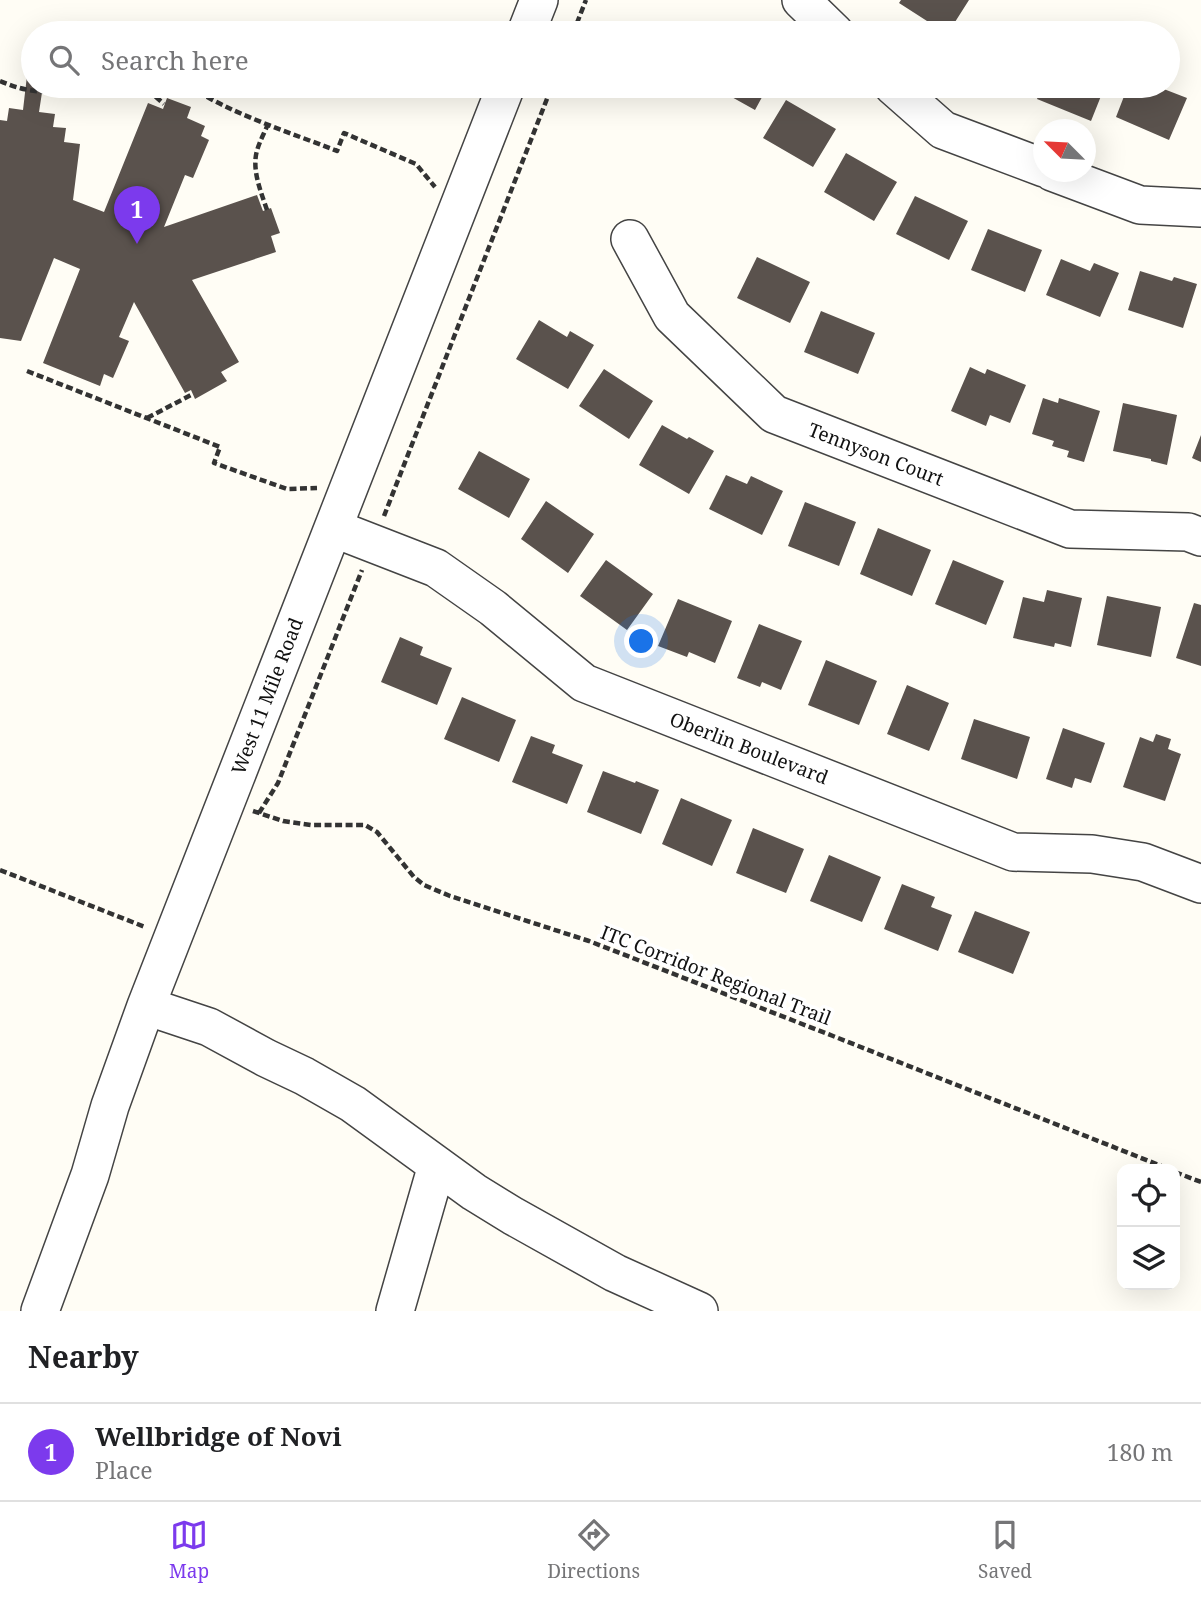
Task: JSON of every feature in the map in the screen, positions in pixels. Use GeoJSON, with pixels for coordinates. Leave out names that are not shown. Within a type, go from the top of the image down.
{"type":"FeatureCollection","features":[{"type":"Feature","properties":{"kind":"street"},"geometry":{"type":"LineString","coordinates":[[531,21],[539,0]]}},
{"type":"Feature","properties":{"kind":"street"},"geometry":{"type":"LineString","coordinates":[[801,0],[823,21]]}},
{"type":"Feature","properties":{"kind":"street","name":"West 11 Mile Road"},"geometry":{"type":"LineString","coordinates":[[40,1311],[90,1175],[110,1106],[146,1006],[501,98]]}},
{"type":"Feature","properties":{"kind":"street"},"geometry":{"type":"LineString","coordinates":[[907,98],[943,130],[1033,164]]}},
{"type":"Feature","properties":{"kind":"street"},"geometry":{"type":"LineString","coordinates":[[1079,182],[1140,205],[1201,208]]}},
{"type":"Feature","properties":{"kind":"street","name":"Tennyson Court"},"geometry":{"type":"LineString","coordinates":[[630,239],[672,316],[774,414],[1070,529],[1188,532],[1201,537]]}},
{"type":"Feature","properties":{"kind":"street","name":"Oberlin Boulevard"},"geometry":{"type":"LineString","coordinates":[[333,528],[436,568],[493,608],[584,683],[1013,852],[1092,854],[1143,862],[1201,884]]}},
{"type":"Feature","properties":{"kind":"street"},"geometry":{"type":"LineString","coordinates":[[146,1006],[209,1027],[304,1076],[353,1104],[474,1192],[524,1223],[686,1309]]}},
{"type":"Feature","properties":{"kind":"street"},"geometry":{"type":"LineString","coordinates":[[395,1311],[437,1165]]}},
{"type":"Feature","properties":{"kind":"path"},"geometry":{"type":"LineString","coordinates":[[578,21],[586,0]]}},
{"type":"Feature","properties":{"kind":"path"},"geometry":{"type":"LineString","coordinates":[[0,81],[21,89]]}},
{"type":"Feature","properties":{"kind":"path"},"geometry":{"type":"LineString","coordinates":[[157,98],[164,104]]}},
{"type":"Feature","properties":{"kind":"path"},"geometry":{"type":"LineString","coordinates":[[206,98],[337,151],[344,133],[416,164],[438,191]]}},
{"type":"Feature","properties":{"kind":"path"},"geometry":{"type":"LineString","coordinates":[[373,543],[547,98]]}},
{"type":"Feature","properties":{"kind":"path"},"geometry":{"type":"LineString","coordinates":[[267,209],[255,165],[256,154],[268,124]]}},
{"type":"Feature","properties":{"kind":"path"},"geometry":{"type":"LineString","coordinates":[[27,371],[220,447],[214,463],[286,489],[322,488]]}},
{"type":"Feature","properties":{"kind":"path"},"geometry":{"type":"LineString","coordinates":[[146,418],[193,394]]}},
{"type":"Feature","properties":{"kind":"path","name":"ITC Corridor Regional Trail"},"geometry":{"type":"LineString","coordinates":[[373,543],[278,783],[262,814],[311,825],[365,825],[377,832],[424,886],[589,941],[1156,1164]]}},
{"type":"Feature","properties":{"kind":"path"},"geometry":{"type":"LineString","coordinates":[[0,870],[148,928]]}},
{"type":"Feature","properties":{"kind":"path"},"geometry":{"type":"LineString","coordinates":[[1180,1174],[1201,1182]]}},
{"type":"Feature","properties":{"kind":"building"},"geometry":{"type":"Polygon","coordinates":[[[901,0],[969,0],[956,21],[927,21],[899,3],[901,0]]]}},
{"type":"Feature","properties":{"kind":"building"},"geometry":{"type":"Polygon","coordinates":[[[1180,95],[1187,98],[1169,140],[1116,117],[1123,98],[1180,98],[1180,95]]]}},
{"type":"Feature","properties":{"kind":"building"},"geometry":{"type":"Polygon","coordinates":[[[24,98],[41,98],[39,112],[55,114],[53,127],[66,128],[64,142],[80,144],[73,200],[104,212],[148,103],[163,109],[167,98],[191,107],[187,118],[205,126],[201,136],[209,140],[193,178],[185,175],[164,227],[257,195],[263,211],[271,208],[280,233],[271,236],[276,252],[192,280],[239,362],[221,372],[227,381],[195,399],[191,390],[185,393],[134,302],[119,337],[129,341],[113,378],[104,374],[100,386],[43,363],[80,269],[54,258],[21,341],[0,338],[0,120],[7,121],[9,108],[23,110],[24,98]]]}},
{"type":"Feature","properties":{"kind":"building"},"geometry":{"type":"Polygon","coordinates":[[[734,98],[762,98],[755,110],[734,98]]]}},
{"type":"Feature","properties":{"kind":"building"},"geometry":{"type":"Polygon","coordinates":[[[1037,98],[1100,98],[1092,119],[1037,98]]]}},
{"type":"Feature","properties":{"kind":"building"},"geometry":{"type":"Polygon","coordinates":[[[786,100],[836,129],[813,167],[763,138],[786,100]]]}},
{"type":"Feature","properties":{"kind":"building"},"geometry":{"type":"Polygon","coordinates":[[[846,153],[897,182],[874,221],[824,192],[846,153]]]}},
{"type":"Feature","properties":{"kind":"building"},"geometry":{"type":"Polygon","coordinates":[[[915,196],[968,221],[949,260],[896,234],[915,196]]]}},
{"type":"Feature","properties":{"kind":"building"},"geometry":{"type":"Polygon","coordinates":[[[988,229],[1042,250],[1025,292],[971,270],[988,229]]]}},
{"type":"Feature","properties":{"kind":"building"},"geometry":{"type":"Polygon","coordinates":[[[757,257],[810,282],[790,323],[737,298],[757,257]]]}},
{"type":"Feature","properties":{"kind":"building"},"geometry":{"type":"Polygon","coordinates":[[[1061,259],[1090,271],[1094,263],[1119,273],[1100,317],[1046,295],[1061,259]]]}},
{"type":"Feature","properties":{"kind":"building"},"geometry":{"type":"Polygon","coordinates":[[[1140,271],[1172,281],[1174,277],[1197,284],[1183,328],[1128,310],[1140,271]]]}},
{"type":"Feature","properties":{"kind":"building"},"geometry":{"type":"Polygon","coordinates":[[[821,311],[875,333],[858,374],[804,352],[821,311]]]}},
{"type":"Feature","properties":{"kind":"building"},"geometry":{"type":"Polygon","coordinates":[[[539,320],[567,337],[570,331],[594,345],[568,389],[516,359],[539,320]]]}},
{"type":"Feature","properties":{"kind":"building"},"geometry":{"type":"Polygon","coordinates":[[[970,367],[985,374],[987,369],[1026,385],[1010,423],[990,415],[986,426],[951,411],[970,367]]]}},
{"type":"Feature","properties":{"kind":"building"},"geometry":{"type":"Polygon","coordinates":[[[604,369],[653,401],[629,439],[579,406],[604,369]]]}},
{"type":"Feature","properties":{"kind":"building"},"geometry":{"type":"Polygon","coordinates":[[[1043,398],[1058,403],[1059,398],[1100,411],[1084,462],[1067,457],[1069,451],[1052,446],[1054,441],[1032,434],[1043,398]]]}},
{"type":"Feature","properties":{"kind":"building"},"geometry":{"type":"Polygon","coordinates":[[[1123,403],[1177,415],[1167,465],[1113,451],[1123,403]]]}},
{"type":"Feature","properties":{"kind":"building"},"geometry":{"type":"Polygon","coordinates":[[[662,425],[714,451],[689,494],[639,465],[662,425]]]}},
{"type":"Feature","properties":{"kind":"building"},"geometry":{"type":"Polygon","coordinates":[[[1201,435],[1201,462],[1192,458],[1201,435]]]}},
{"type":"Feature","properties":{"kind":"building"},"geometry":{"type":"Polygon","coordinates":[[[479,451],[530,479],[509,518],[458,489],[479,451]]]}},
{"type":"Feature","properties":{"kind":"building"},"geometry":{"type":"Polygon","coordinates":[[[726,475],[747,484],[751,476],[783,491],[762,535],[709,509],[726,475]]]}},
{"type":"Feature","properties":{"kind":"building"},"geometry":{"type":"Polygon","coordinates":[[[546,501],[594,534],[568,573],[521,539],[546,501]]]}},
{"type":"Feature","properties":{"kind":"building"},"geometry":{"type":"Polygon","coordinates":[[[805,502],[856,522],[839,566],[788,546],[805,502]]]}},
{"type":"Feature","properties":{"kind":"building"},"geometry":{"type":"Polygon","coordinates":[[[878,528],[931,550],[912,596],[860,574],[878,528]]]}},
{"type":"Feature","properties":{"kind":"building"},"geometry":{"type":"Polygon","coordinates":[[[606,560],[653,594],[627,630],[580,596],[606,560]]]}},
{"type":"Feature","properties":{"kind":"building"},"geometry":{"type":"Polygon","coordinates":[[[953,560],[1004,581],[986,625],[935,604],[953,560]]]}},
{"type":"Feature","properties":{"kind":"building"},"geometry":{"type":"Polygon","coordinates":[[[1047,590],[1082,598],[1071,647],[1055,643],[1054,647],[1013,638],[1023,597],[1044,602],[1047,590]]]}},
{"type":"Feature","properties":{"kind":"building"},"geometry":{"type":"Polygon","coordinates":[[[1107,596],[1161,607],[1151,657],[1097,645],[1107,596]]]}},
{"type":"Feature","properties":{"kind":"building"},"geometry":{"type":"Polygon","coordinates":[[[678,599],[732,621],[715,663],[689,652],[687,657],[658,646],[678,599]]]}},
{"type":"Feature","properties":{"kind":"building"},"geometry":{"type":"Polygon","coordinates":[[[1194,603],[1201,605],[1201,666],[1176,658],[1194,603]]]}},
{"type":"Feature","properties":{"kind":"building"},"geometry":{"type":"Polygon","coordinates":[[[759,624],[802,641],[781,690],[762,682],[760,687],[737,678],[759,624]]]}},
{"type":"Feature","properties":{"kind":"building"},"geometry":{"type":"Polygon","coordinates":[[[400,637],[423,647],[420,655],[452,668],[437,705],[381,682],[400,637]]]}},
{"type":"Feature","properties":{"kind":"building"},"geometry":{"type":"Polygon","coordinates":[[[826,660],[877,681],[859,725],[808,705],[826,660]]]}},
{"type":"Feature","properties":{"kind":"building"},"geometry":{"type":"Polygon","coordinates":[[[907,685],[949,703],[929,751],[887,734],[907,685]]]}},
{"type":"Feature","properties":{"kind":"building"},"geometry":{"type":"Polygon","coordinates":[[[462,697],[516,720],[499,762],[444,739],[462,697]]]}},
{"type":"Feature","properties":{"kind":"building"},"geometry":{"type":"Polygon","coordinates":[[[974,719],[1030,737],[1017,779],[961,759],[974,719]]]}},
{"type":"Feature","properties":{"kind":"building"},"geometry":{"type":"Polygon","coordinates":[[[1063,728],[1105,743],[1091,783],[1075,778],[1072,788],[1046,779],[1063,728]]]}},
{"type":"Feature","properties":{"kind":"building"},"geometry":{"type":"Polygon","coordinates":[[[1156,734],[1171,739],[1168,749],[1181,754],[1165,801],[1123,787],[1140,737],[1153,742],[1156,734]]]}},
{"type":"Feature","properties":{"kind":"building"},"geometry":{"type":"Polygon","coordinates":[[[531,736],[555,745],[552,753],[583,765],[567,804],[512,782],[531,736]]]}},
{"type":"Feature","properties":{"kind":"building"},"geometry":{"type":"Polygon","coordinates":[[[603,771],[659,790],[641,834],[587,812],[603,771]]]}},
{"type":"Feature","properties":{"kind":"building"},"geometry":{"type":"Polygon","coordinates":[[[681,798],[732,820],[712,866],[662,844],[681,798]]]}},
{"type":"Feature","properties":{"kind":"building"},"geometry":{"type":"Polygon","coordinates":[[[753,828],[804,849],[786,893],[736,873],[753,828]]]}},
{"type":"Feature","properties":{"kind":"building"},"geometry":{"type":"Polygon","coordinates":[[[829,855],[881,877],[862,922],[810,901],[829,855]]]}},
{"type":"Feature","properties":{"kind":"building"},"geometry":{"type":"Polygon","coordinates":[[[902,884],[935,897],[931,907],[952,915],[938,951],[884,929],[902,884]]]}},
{"type":"Feature","properties":{"kind":"building"},"geometry":{"type":"Polygon","coordinates":[[[975,911],[1030,932],[1013,974],[958,952],[975,911]]]}},
{"type":"Feature","properties":{"kind":"place","name":"Wellbridge of Novi"},"geometry":{"type":"Point","coordinates":[137,244]}}]}
